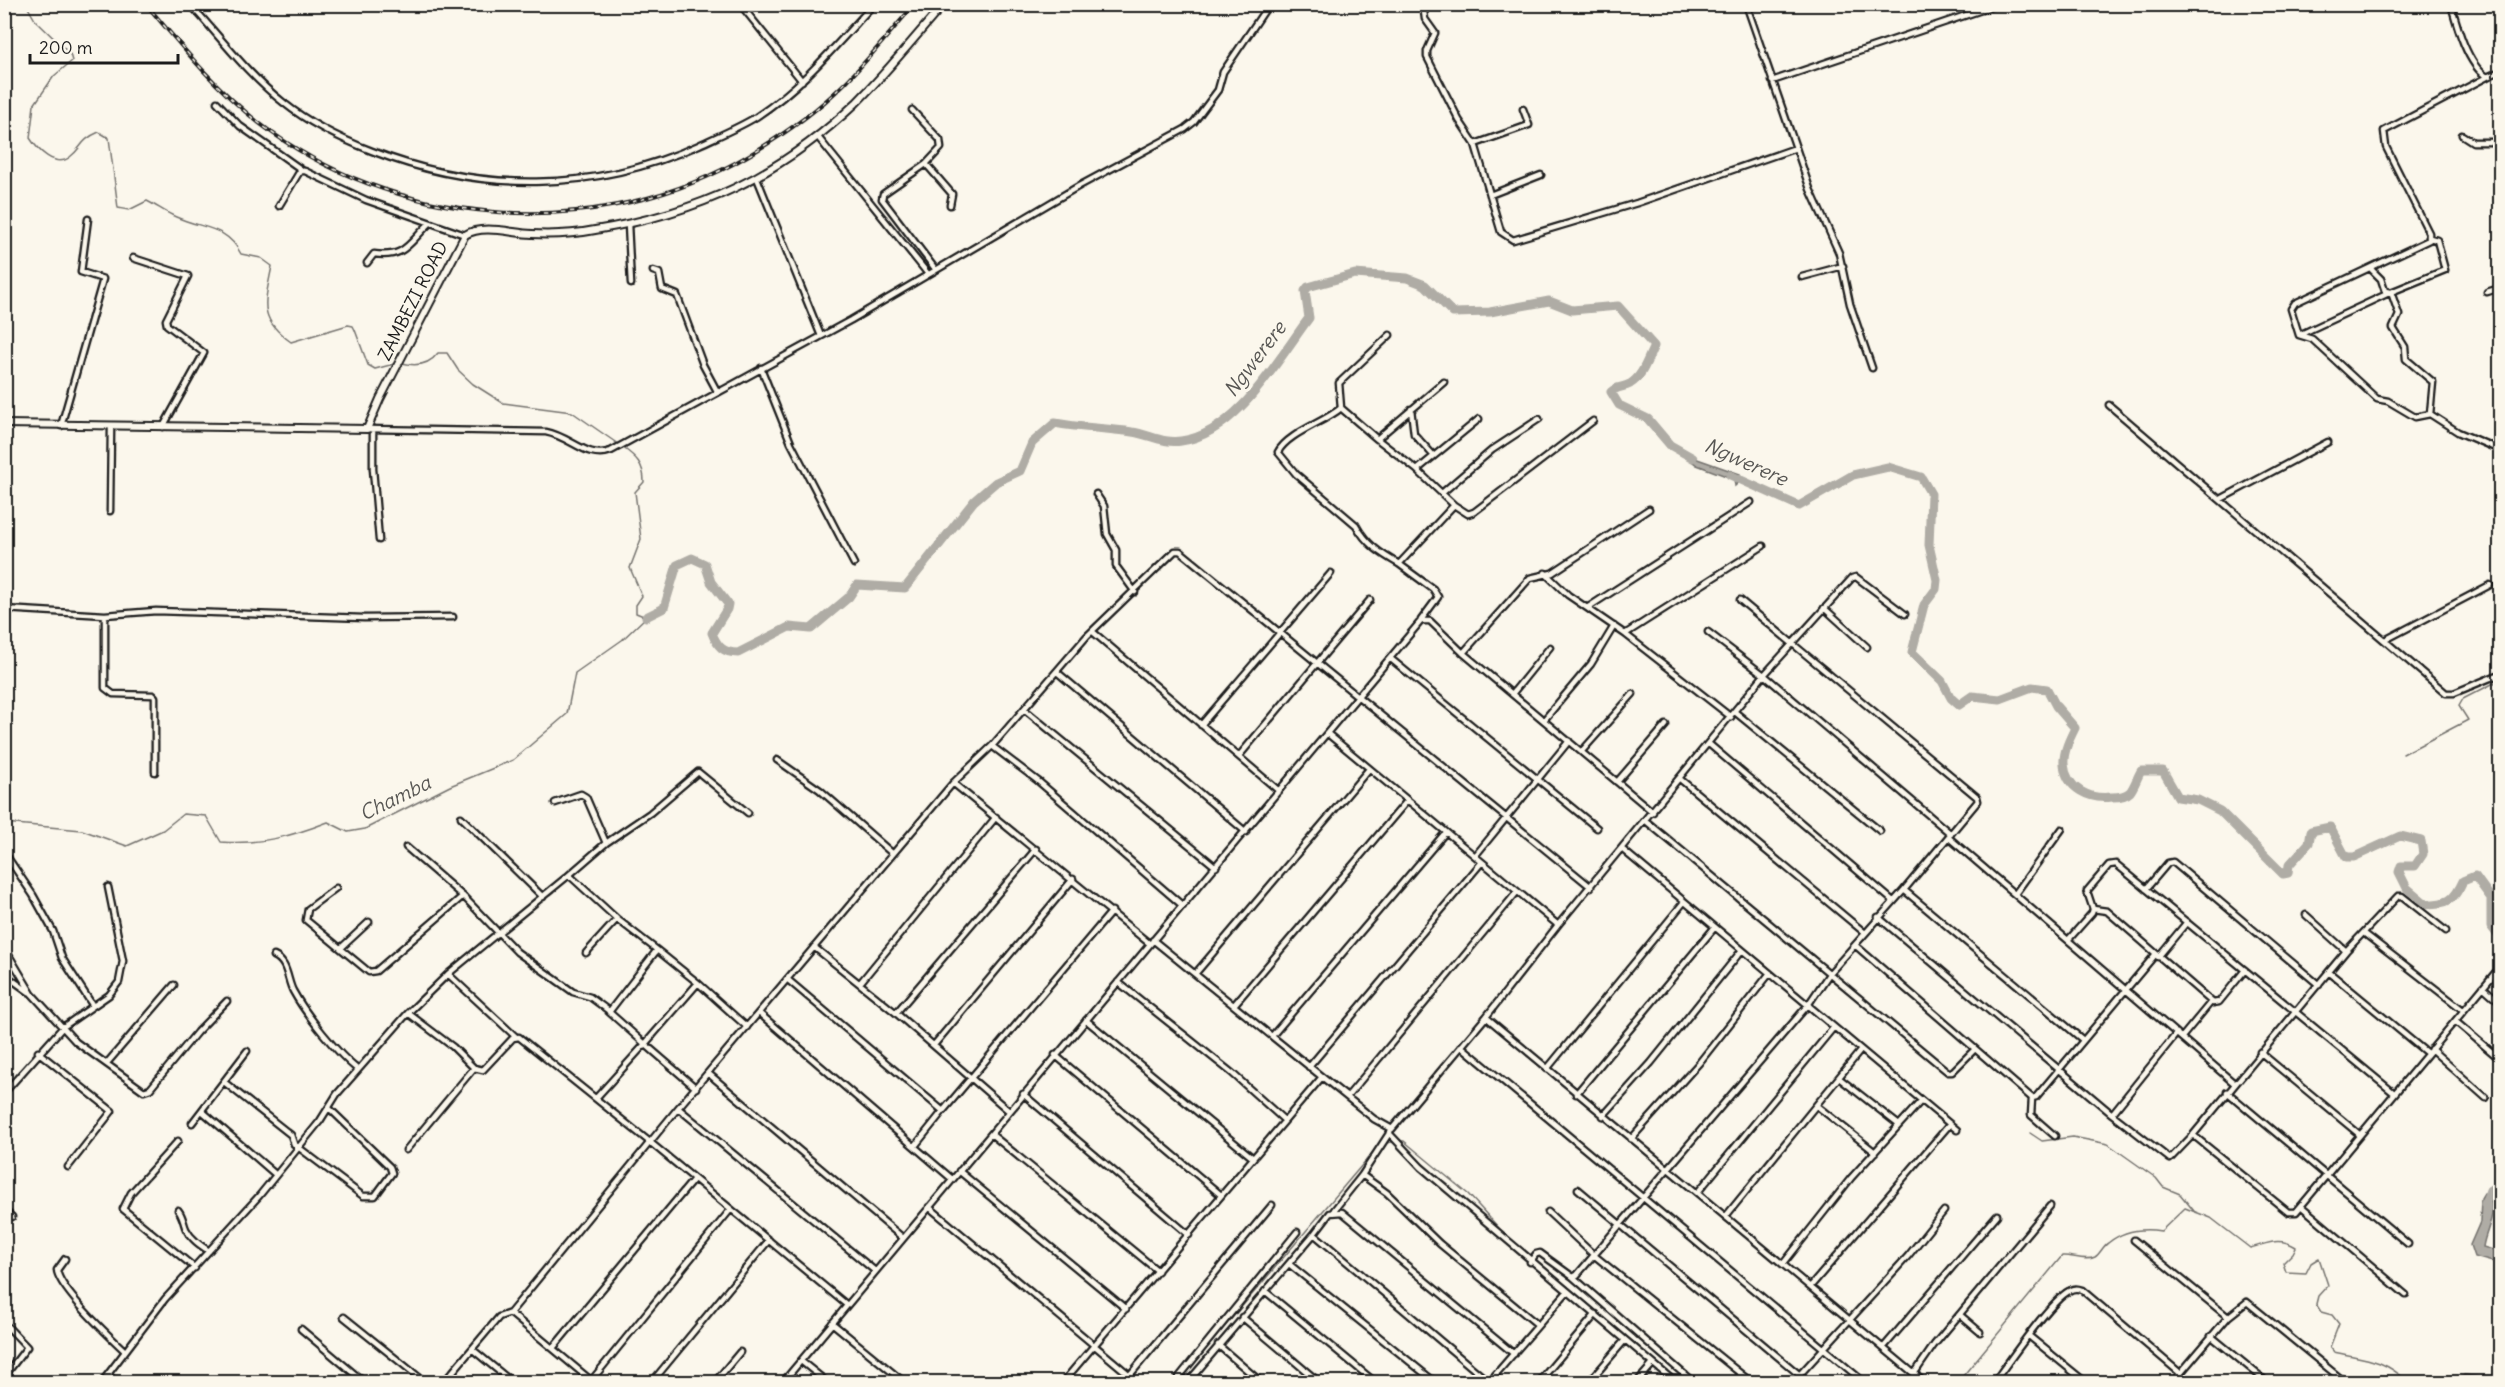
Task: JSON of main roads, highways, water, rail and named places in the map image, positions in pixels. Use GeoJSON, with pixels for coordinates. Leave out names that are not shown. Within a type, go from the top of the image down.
{"type":"FeatureCollection","features":[{"type":"Feature","properties":{"kind":"main road","name":"ZAMBEZI ROAD"},"geometry":{"type":"LineString","coordinates":[[4,424],[370,430],[395,369],[465,235],[474,230],[561,234],[628,224],[720,197],[757,178],[817,136],[856,102],[944,4]]}},
{"type":"Feature","properties":{"kind":"waterway","name":"Ngwerere"},"geometry":{"type":"LineString","coordinates":[[26,4],[35,20],[70,54],[72,61],[54,76],[34,105],[30,138],[42,152],[58,161],[64,160],[99,132],[109,138],[118,208],[129,210],[147,201],[169,214],[221,233],[235,245],[241,254],[261,258],[272,266],[266,309],[273,325],[291,342],[348,325],[353,326],[368,365],[375,369],[394,364]]}},
{"type":"Feature","properties":{"kind":"waterway","name":"Ngwerere"},"geometry":{"type":"LineString","coordinates":[[646,617],[664,608],[677,565],[692,558],[705,564],[711,582],[728,604],[712,633],[721,648],[733,653],[738,653],[789,627],[811,629],[849,597],[857,585],[905,588],[974,501],[996,482],[1020,471],[1032,443],[1055,423],[1132,432],[1175,442],[1201,435],[1220,425],[1238,410],[1284,354],[1309,318],[1305,291],[1308,287],[1355,274],[1407,278],[1425,285],[1453,313],[1490,312],[1549,301],[1572,310],[1618,306],[1654,346],[1638,377],[1630,384],[1611,392],[1619,405],[1648,419],[1670,445],[1693,458]]}},
{"type":"Feature","properties":{"kind":"waterway","name":"Ngwerere"},"geometry":{"type":"LineString","coordinates":[[402,363],[422,364],[431,360],[438,353],[447,353],[458,370],[473,384],[503,403],[572,412],[618,444]]}},
{"type":"Feature","properties":{"kind":"waterway","name":"Ngwerere"},"geometry":{"type":"LineString","coordinates":[[622,447],[638,462],[644,476],[644,482],[635,492],[641,539],[630,568],[642,596],[636,605],[636,613],[646,617]]}},
{"type":"Feature","properties":{"kind":"waterway","name":"Ngwerere"},"geometry":{"type":"LineString","coordinates":[[1730,475],[1799,506],[1853,475],[1888,467],[1921,477],[1931,494],[1929,545],[1937,580],[1936,589],[1924,605],[1912,652],[1942,681],[1951,698],[1959,705],[1972,696],[2000,699],[2032,687],[2047,689],[2056,706],[2075,728],[2067,745],[2064,764],[2069,780],[2080,791],[2096,797],[2126,795],[2133,788],[2141,771],[2163,771],[2178,797],[2198,800],[2220,811],[2283,874],[2288,873],[2289,865],[2309,843],[2311,831],[2330,827],[2346,857],[2354,857],[2400,836],[2421,841],[2423,854],[2415,866],[2401,866],[2399,872],[2407,888],[2426,904],[2440,903],[2453,897],[2463,881],[2475,876],[2491,898],[2491,926],[2497,934],[2500,934]]}},
{"type":"Feature","properties":{"kind":"waterway","name":"Chamba"},"geometry":{"type":"LineString","coordinates":[[4,823],[82,830],[127,846],[163,830],[183,814],[206,816],[221,842],[263,841],[328,822],[348,832],[365,829],[450,786],[513,760],[567,714],[575,673],[622,640],[646,617]]}},
{"type":"Feature","properties":{"kind":"waterway"},"geometry":{"type":"LineString","coordinates":[[2403,754],[2468,720],[2459,706],[2463,699],[2500,680]]}},
{"type":"Feature","properties":{"kind":"waterway"},"geometry":{"type":"LineString","coordinates":[[2030,1133],[2042,1141],[2073,1137],[2108,1144],[2156,1178],[2163,1187],[2180,1194],[2194,1211]]}},
{"type":"Feature","properties":{"kind":"waterway"},"geometry":{"type":"LineString","coordinates":[[1400,1141],[1404,1141],[1468,1194],[1510,1240]]}},
{"type":"Feature","properties":{"kind":"waterway"},"geometry":{"type":"LineString","coordinates":[[1386,1143],[1392,1142]]}},
{"type":"Feature","properties":{"kind":"waterway"},"geometry":{"type":"LineString","coordinates":[[1182,1377],[1379,1145]]}},
{"type":"Feature","properties":{"kind":"waterway","name":"Ngwerere"},"geometry":{"type":"LineString","coordinates":[[2485,1204],[2490,1190],[2500,1184]]}},
{"type":"Feature","properties":{"kind":"waterway"},"geometry":{"type":"LineString","coordinates":[[1958,1382],[2062,1256],[2087,1259],[2095,1257],[2106,1244],[2120,1235],[2140,1230],[2161,1231],[2185,1208],[2211,1218],[2250,1248],[2278,1241],[2296,1247],[2283,1263],[2286,1272],[2306,1273],[2311,1263],[2319,1258],[2328,1285],[2318,1296],[2316,1304],[2321,1312],[2332,1315],[2339,1324],[2330,1347],[2334,1352],[2382,1364],[2408,1382]]}},
{"type":"Feature","properties":{"kind":"waterway"},"geometry":{"type":"LineString","coordinates":[[1521,1248],[1530,1256]]}},
{"type":"Feature","properties":{"kind":"waterway"},"geometry":{"type":"LineString","coordinates":[[1535,1259],[1680,1382]]}},
{"type":"Feature","properties":{"kind":"waterway"},"geometry":{"type":"LineString","coordinates":[[2458,1382],[2464,1375],[2500,1379]]}},
{"type":"Feature","properties":{"kind":"railway"},"geometry":{"type":"LineString","coordinates":[[146,4],[172,36],[243,110],[312,158],[369,184],[429,202],[491,212],[554,213],[617,205],[678,188],[749,155],[793,127],[820,106],[863,64],[915,4]]}}]}
